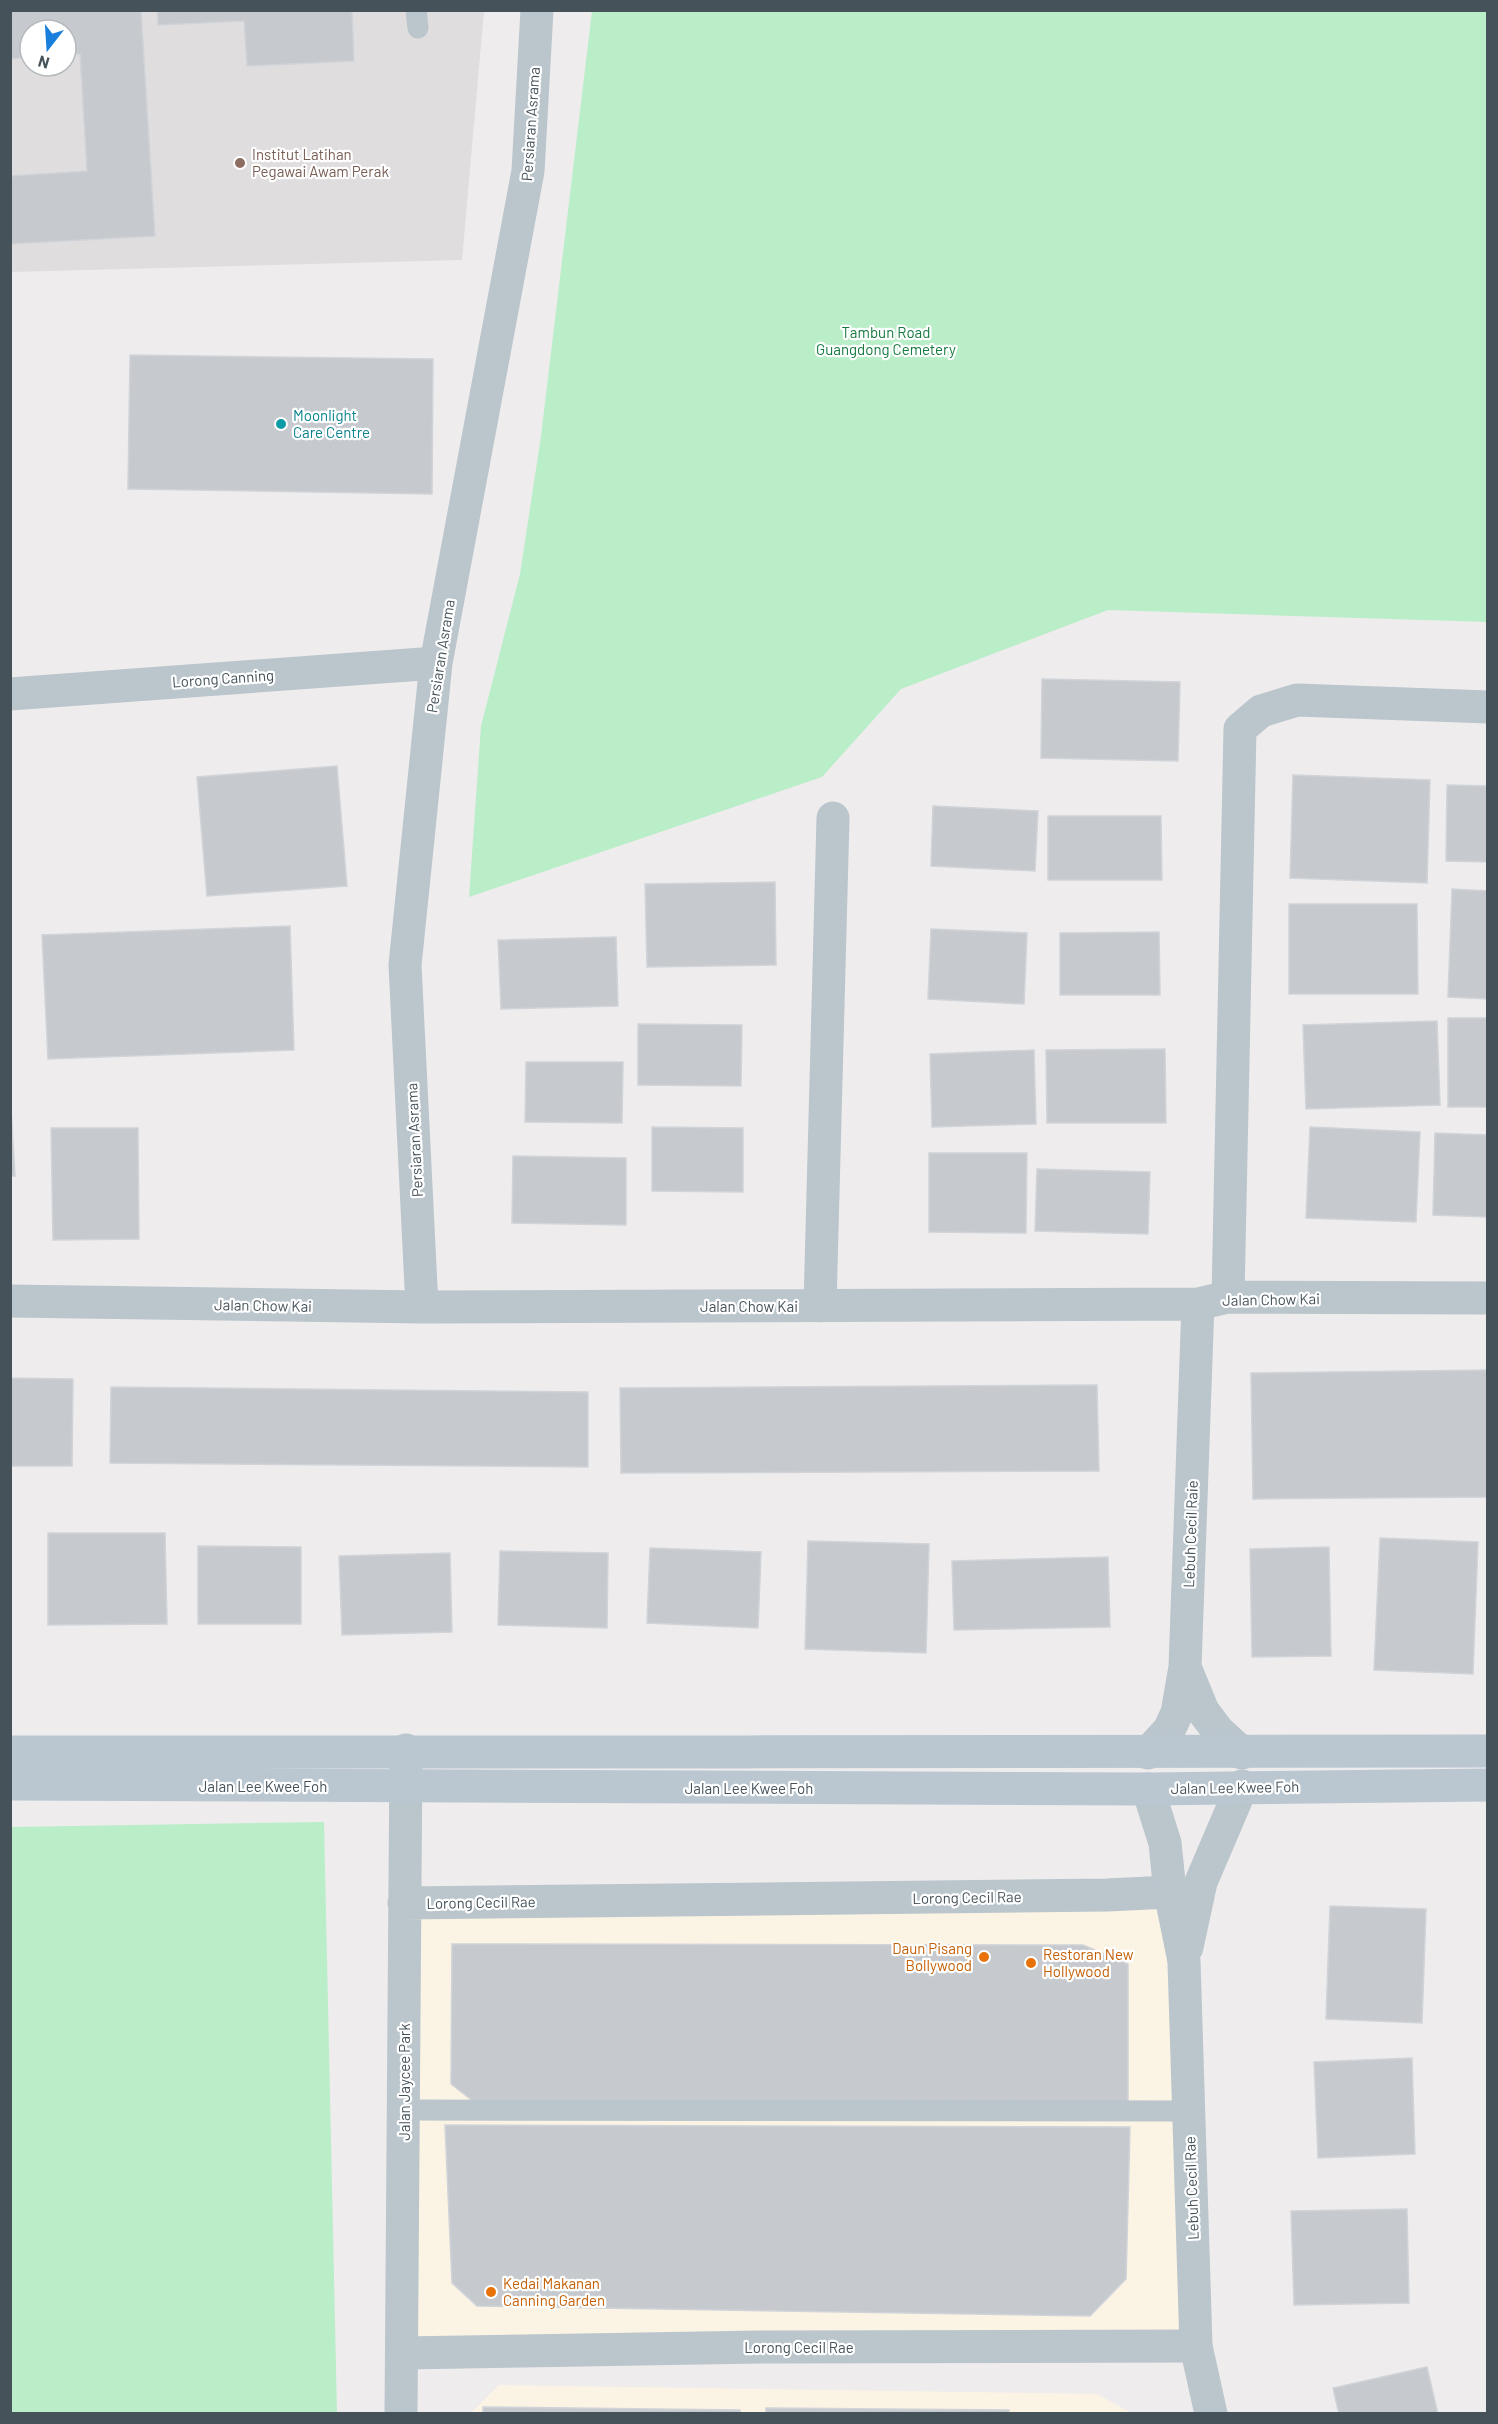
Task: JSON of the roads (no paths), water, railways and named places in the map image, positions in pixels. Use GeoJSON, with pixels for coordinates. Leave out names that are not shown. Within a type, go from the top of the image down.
{"type":"FeatureCollection","features":[{"type":"Feature","properties":{"kind":"main road"},"geometry":{"type":"LineString","coordinates":[[10,1752],[406,1750],[1488,1752]]}},
{"type":"Feature","properties":{"kind":"main road","name":"Jalan Lee Kwee Foh"},"geometry":{"type":"LineString","coordinates":[[10,1785],[1148,1789],[1242,1786],[1488,1785]]}},
{"type":"Feature","properties":{"kind":"street","name":"Persiaran Asrama"},"geometry":{"type":"LineString","coordinates":[[422,1307],[405,965],[436,663],[528,171],[537,10]]}},
{"type":"Feature","properties":{"kind":"street","name":"Lorong Canning"},"geometry":{"type":"LineString","coordinates":[[10,694],[436,663]]}},
{"type":"Feature","properties":{"kind":"street","name":"Lebuh Cecil Raie"},"geometry":{"type":"LineString","coordinates":[[1148,1753],[1169,1730],[1177,1713],[1185,1667],[1213,1301],[1240,729],[1261,711],[1297,700],[1488,707]]}},
{"type":"Feature","properties":{"kind":"street"},"geometry":{"type":"LineString","coordinates":[[820,1306],[833,818]]}},
{"type":"Feature","properties":{"kind":"street","name":"Jalan Chow Kai"},"geometry":{"type":"LineString","coordinates":[[10,1301],[422,1307],[820,1306],[1488,1298]]}},
{"type":"Feature","properties":{"kind":"street"},"geometry":{"type":"LineString","coordinates":[[1185,1667],[1203,1711],[1218,1731],[1242,1753]]}},
{"type":"Feature","properties":{"kind":"street","name":"Jalan Jaycee Park"},"geometry":{"type":"LineString","coordinates":[[401,2414],[406,1750]]}},
{"type":"Feature","properties":{"kind":"street","name":"Lebuh Cecil Rae"},"geometry":{"type":"LineString","coordinates":[[1184,1961],[1201,1882],[1242,1786]]}},
{"type":"Feature","properties":{"kind":"street","name":"Lebuh Cecil Rae"},"geometry":{"type":"LineString","coordinates":[[1148,1789],[1165,1843],[1170,1892],[1184,1961],[1196,2346],[1211,2414]]}},
{"type":"Feature","properties":{"kind":"street","name":"Lorong Cecil Rae"},"geometry":{"type":"LineString","coordinates":[[404,1903],[1107,1895],[1170,1892]]}},
{"type":"Feature","properties":{"kind":"street","name":"Lorong Cecil Rae"},"geometry":{"type":"LineString","coordinates":[[402,2354],[760,2347],[1196,2346]]}},
{"type":"Feature","properties":{"kind":"lane"},"geometry":{"type":"LineString","coordinates":[[404,2110],[1189,2111]]}},
{"type":"Feature","properties":{"kind":"place","name":"Institut Latihan Pegawai Awam Perak"},"geometry":{"type":"Point","coordinates":[240,163]}},
{"type":"Feature","properties":{"kind":"place","name":"Moonlight Care Centre"},"geometry":{"type":"Point","coordinates":[281,424]}},
{"type":"Feature","properties":{"kind":"place","name":"Daun Pisang Bollywood"},"geometry":{"type":"Point","coordinates":[984,1957]}},
{"type":"Feature","properties":{"kind":"place","name":"Restoran New Hollywood"},"geometry":{"type":"Point","coordinates":[1031,1963]}},
{"type":"Feature","properties":{"kind":"place","name":"Kedai Makanan Canning Garden"},"geometry":{"type":"Point","coordinates":[491,2292]}},
{"type":"Feature","properties":{"kind":"park label","name":"Tambun Road Guangdong Cemetery"},"geometry":{"type":"Point","coordinates":[886,340]}}]}
